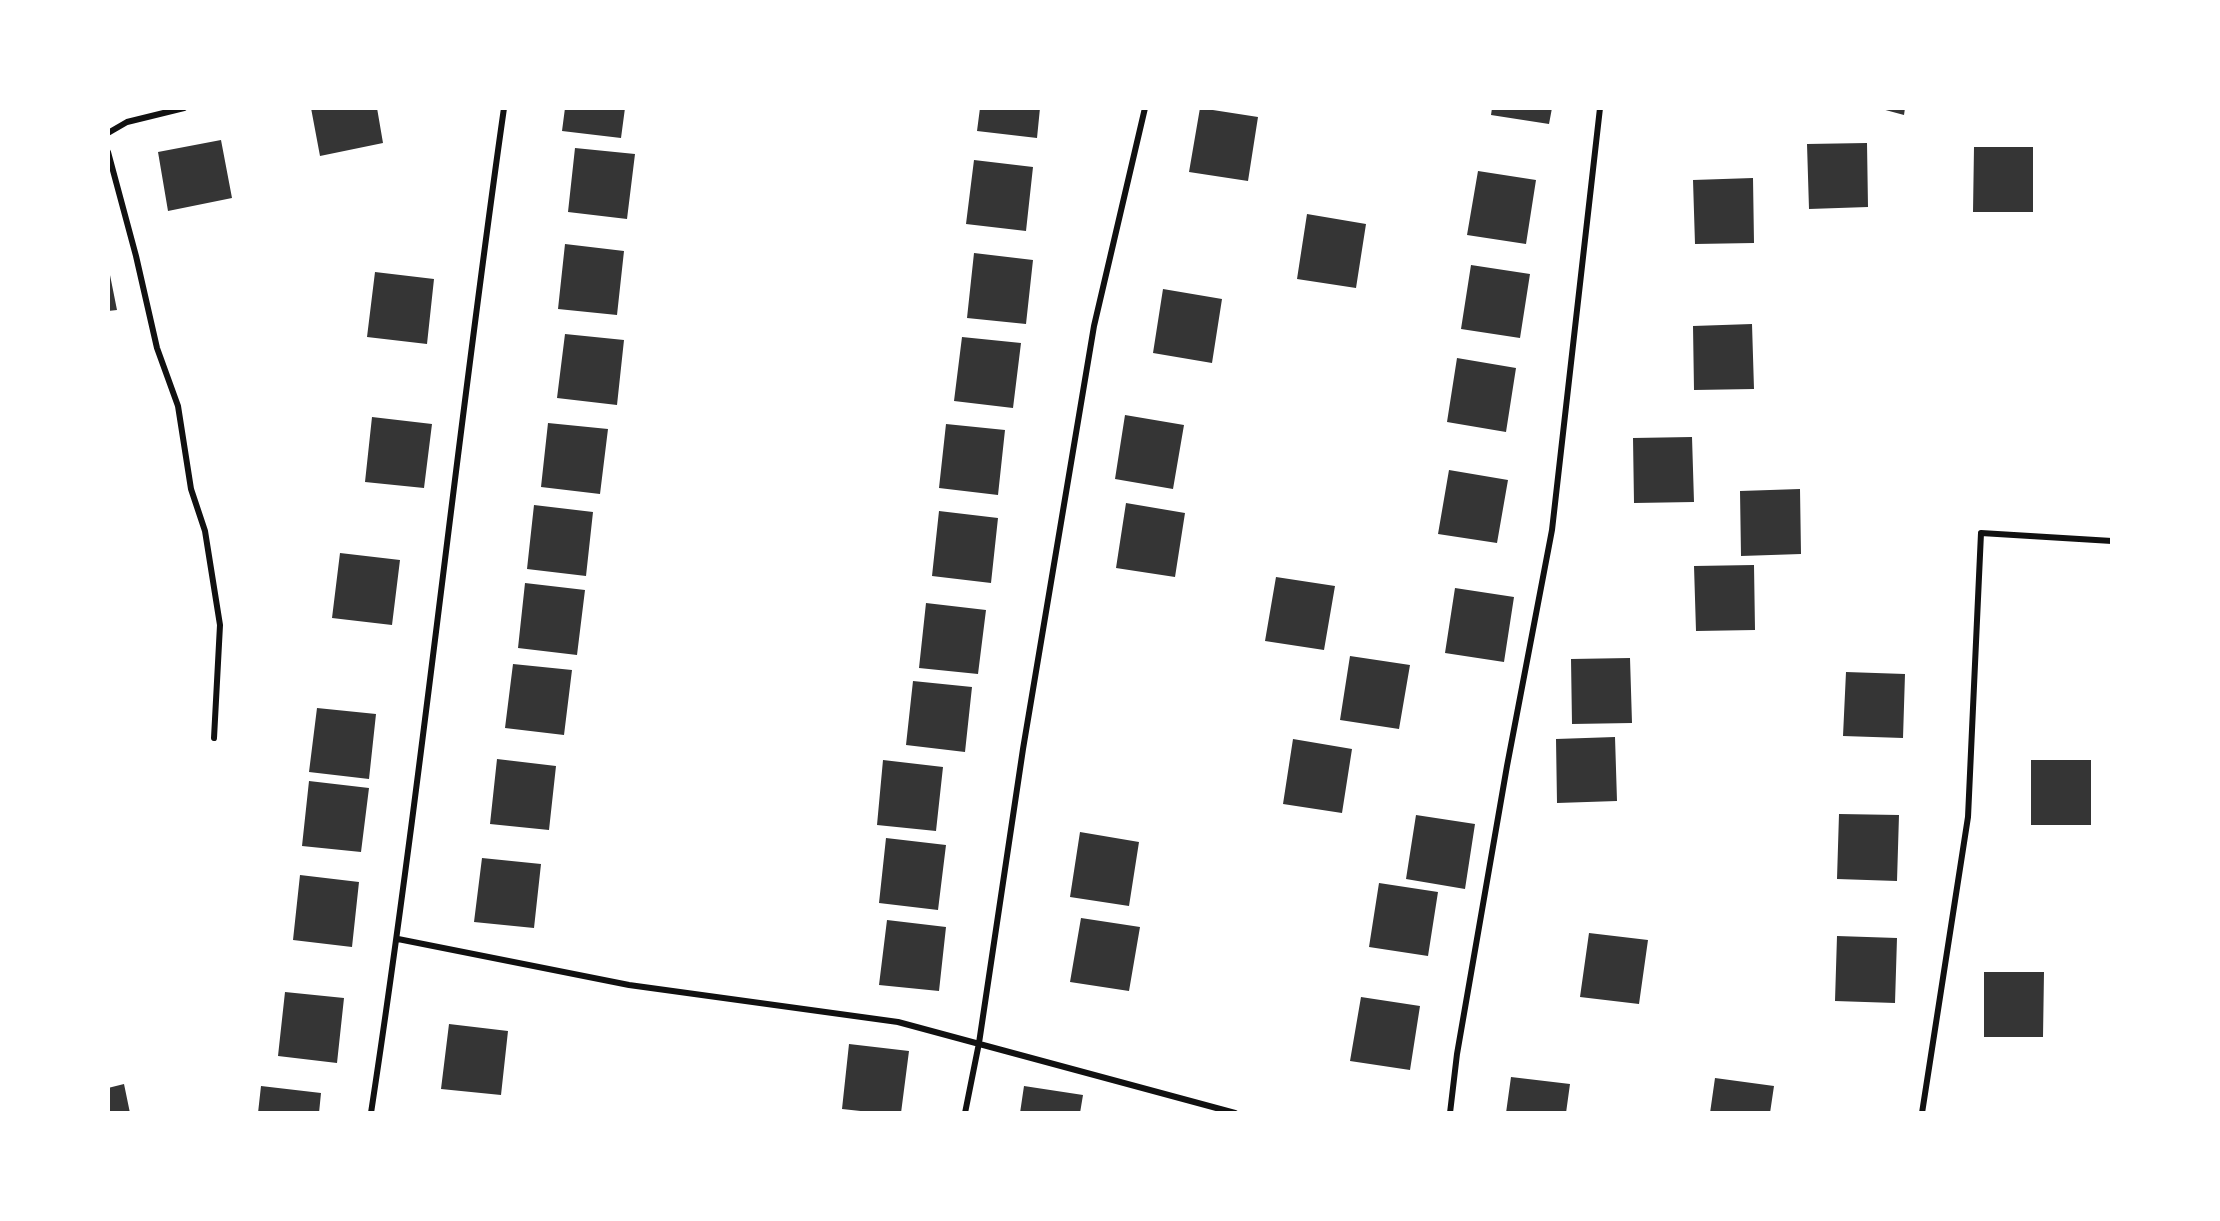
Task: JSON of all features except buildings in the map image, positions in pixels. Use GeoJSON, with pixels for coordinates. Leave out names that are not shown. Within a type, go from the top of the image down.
{"type":"FeatureCollection","features":[{"type":"Feature","properties":{"kind":"street"},"geometry":{"type":"LineString","coordinates":[[108,133],[127,122],[184,108]]}},
{"type":"Feature","properties":{"kind":"street"},"geometry":{"type":"LineString","coordinates":[[371,1113],[398,939],[485,239],[504,108]]}},
{"type":"Feature","properties":{"kind":"street"},"geometry":{"type":"LineString","coordinates":[[965,1113],[1094,326],[1145,108]]}},
{"type":"Feature","properties":{"kind":"street"},"geometry":{"type":"LineString","coordinates":[[1450,1113],[1463,1020],[1552,530],[1600,108]]}},
{"type":"Feature","properties":{"kind":"street"},"geometry":{"type":"LineString","coordinates":[[108,152],[136,256],[157,348],[178,406],[191,489],[205,531],[220,625],[214,738]]}},
{"type":"Feature","properties":{"kind":"street"},"geometry":{"type":"LineString","coordinates":[[1922,1113],[1968,817],[1981,533],[2112,541]]}},
{"type":"Feature","properties":{"kind":"street"},"geometry":{"type":"LineString","coordinates":[[398,939],[629,985],[898,1022],[1235,1113]]}}]}
